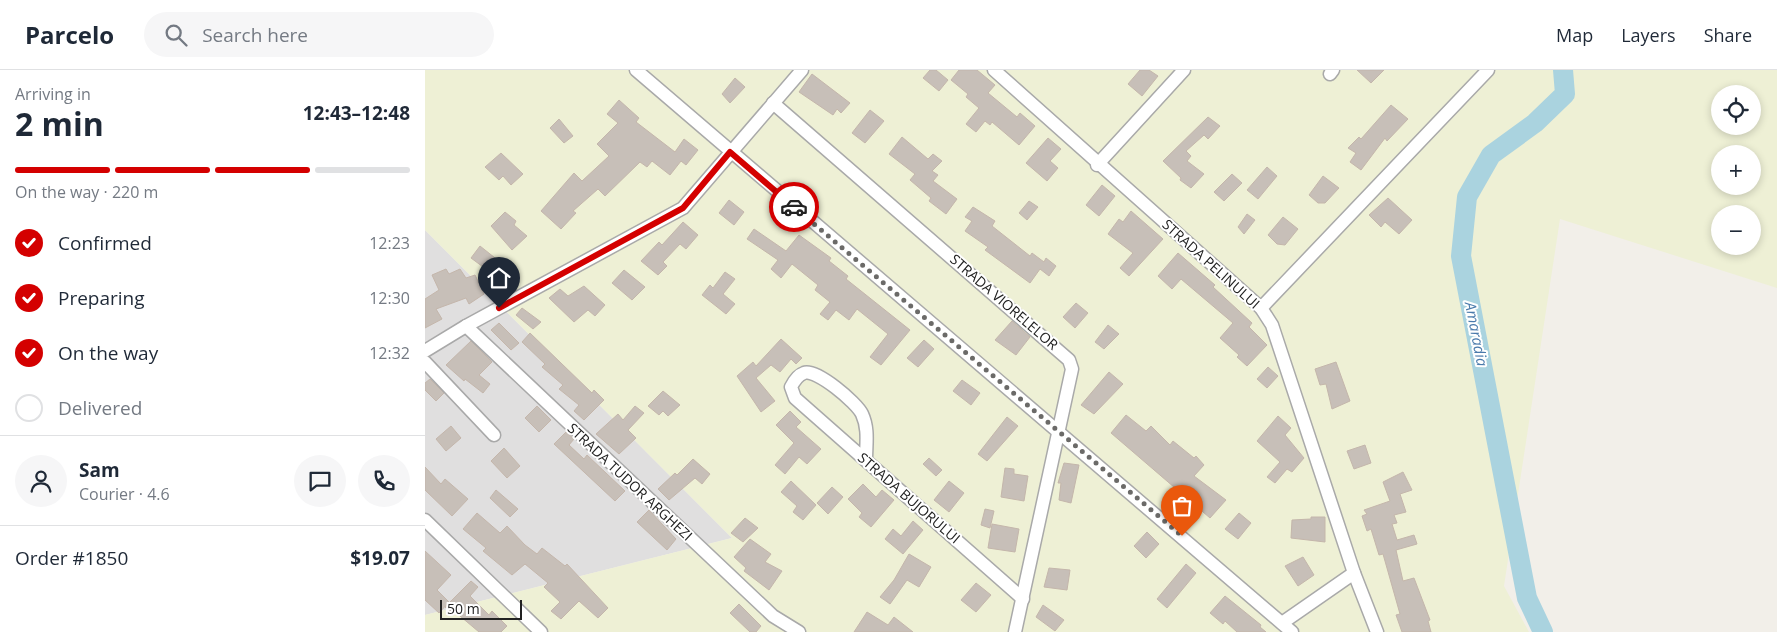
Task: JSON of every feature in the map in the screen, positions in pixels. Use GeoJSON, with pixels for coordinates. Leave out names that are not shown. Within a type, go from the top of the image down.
{"type":"FeatureCollection","features":[{"type":"Feature","properties":{"kind":"street"},"geometry":{"type":"LineString","coordinates":[[637,70],[730,152],[1058,432],[1125,486],[1292,632]]}},
{"type":"Feature","properties":{"kind":"street"},"geometry":{"type":"LineString","coordinates":[[425,351],[466,326],[683,208],[802,70]]}},
{"type":"Feature","properties":{"kind":"street","name":"STRADA PELINULUI"},"geometry":{"type":"LineString","coordinates":[[993,70],[1097,165],[1261,308],[1272,325],[1354,573],[1377,632]]}},
{"type":"Feature","properties":{"kind":"street"},"geometry":{"type":"LineString","coordinates":[[1097,165],[1183,70]]}},
{"type":"Feature","properties":{"kind":"street"},"geometry":{"type":"LineString","coordinates":[[1261,308],[1488,70]]}},
{"type":"Feature","properties":{"kind":"street","name":"STRADA VIORELELOR"},"geometry":{"type":"LineString","coordinates":[[773,103],[1069,360],[1072,369],[1015,632]]}},
{"type":"Feature","properties":{"kind":"street","name":"STRADA TUDOR ARGHEZI"},"geometry":{"type":"LineString","coordinates":[[466,326],[773,616],[799,632]]}},
{"type":"Feature","properties":{"kind":"street"},"geometry":{"type":"LineString","coordinates":[[425,362],[494,435]]}},
{"type":"Feature","properties":{"kind":"street","name":"STRADA BUJORULUI"},"geometry":{"type":"LineString","coordinates":[[865,460],[867,430],[861,412],[838,390],[814,373],[805,372],[796,379],[791,387],[795,398],[865,460],[1023,599]]}},
{"type":"Feature","properties":{"kind":"street"},"geometry":{"type":"LineString","coordinates":[[425,520],[541,632]]}},
{"type":"Feature","properties":{"kind":"street"},"geometry":{"type":"LineString","coordinates":[[1282,623],[1354,573]]}},
{"type":"Feature","properties":{"kind":"shaded area"},"geometry":{"type":"Polygon","coordinates":[[[425,230],[732,538],[425,615],[425,230]]]}},
{"type":"Feature","properties":{"kind":"green space"},"geometry":{"type":"Polygon","coordinates":[[[425,70],[1777,70],[1777,288],[1560,219],[1504,586],[1529,632],[425,632],[425,615],[732,538],[425,230],[425,70]]]}},
{"type":"Feature","properties":{"kind":"building"},"geometry":{"type":"Polygon","coordinates":[[[930,70],[936,70],[948,80],[939,91],[923,78],[930,70]]]}},
{"type":"Feature","properties":{"kind":"building"},"geometry":{"type":"Polygon","coordinates":[[[959,70],[977,70],[995,85],[988,93],[1017,117],[1020,113],[1035,126],[1019,145],[992,122],[990,125],[985,121],[976,132],[966,124],[979,108],[966,97],[968,94],[951,80],[959,70]]]}},
{"type":"Feature","properties":{"kind":"building"},"geometry":{"type":"Polygon","coordinates":[[[1140,70],[1149,70],[1158,76],[1142,96],[1128,84],[1140,70]]]}},
{"type":"Feature","properties":{"kind":"building"},"geometry":{"type":"Polygon","coordinates":[[[1357,70],[1384,70],[1371,83],[1357,70]]]}},
{"type":"Feature","properties":{"kind":"building"},"geometry":{"type":"Polygon","coordinates":[[[812,74],[850,103],[841,113],[837,109],[833,115],[799,92],[812,74]]]}},
{"type":"Feature","properties":{"kind":"building"},"geometry":{"type":"Polygon","coordinates":[[[735,78],[745,87],[730,103],[722,94],[735,78]]]}},
{"type":"Feature","properties":{"kind":"building"},"geometry":{"type":"Polygon","coordinates":[[[619,100],[639,118],[636,122],[675,152],[684,139],[698,150],[686,165],[681,161],[670,175],[652,161],[647,167],[640,162],[605,196],[598,189],[573,211],[576,213],[561,229],[541,211],[574,173],[582,181],[609,156],[597,144],[618,123],[607,114],[619,100]]]}},
{"type":"Feature","properties":{"kind":"building"},"geometry":{"type":"Polygon","coordinates":[[[1391,105],[1408,119],[1387,141],[1385,138],[1361,170],[1350,162],[1356,153],[1348,148],[1359,137],[1361,139],[1391,105]]]}},
{"type":"Feature","properties":{"kind":"building"},"geometry":{"type":"Polygon","coordinates":[[[870,110],[884,121],[865,143],[852,133],[870,110]]]}},
{"type":"Feature","properties":{"kind":"building"},"geometry":{"type":"Polygon","coordinates":[[[1208,117],[1220,126],[1208,139],[1204,135],[1186,151],[1191,156],[1187,161],[1204,174],[1191,188],[1180,180],[1181,178],[1163,161],[1208,117]]]}},
{"type":"Feature","properties":{"kind":"building"},"geometry":{"type":"Polygon","coordinates":[[[559,119],[573,136],[564,143],[550,128],[559,119]]]}},
{"type":"Feature","properties":{"kind":"building"},"geometry":{"type":"Polygon","coordinates":[[[902,137],[928,159],[933,154],[942,161],[932,171],[938,175],[933,181],[957,199],[946,214],[929,201],[931,198],[910,180],[915,174],[889,154],[902,137]]]}},
{"type":"Feature","properties":{"kind":"building"},"geometry":{"type":"Polygon","coordinates":[[[1048,138],[1061,149],[1050,161],[1058,168],[1047,181],[1026,163],[1048,138]]]}},
{"type":"Feature","properties":{"kind":"building"},"geometry":{"type":"Polygon","coordinates":[[[501,153],[523,174],[511,185],[503,176],[499,180],[485,167],[501,153]]]}},
{"type":"Feature","properties":{"kind":"building"},"geometry":{"type":"Polygon","coordinates":[[[1267,167],[1277,176],[1258,199],[1247,190],[1267,167]]]}},
{"type":"Feature","properties":{"kind":"building"},"geometry":{"type":"Polygon","coordinates":[[[1232,174],[1242,183],[1224,201],[1214,192],[1232,174]]]}},
{"type":"Feature","properties":{"kind":"building"},"geometry":{"type":"Polygon","coordinates":[[[1323,176],[1339,188],[1325,203],[1318,203],[1309,195],[1323,176]]]}},
{"type":"Feature","properties":{"kind":"building"},"geometry":{"type":"Polygon","coordinates":[[[1102,185],[1115,196],[1099,216],[1086,205],[1102,185]]]}},
{"type":"Feature","properties":{"kind":"building"},"geometry":{"type":"Polygon","coordinates":[[[1388,198],[1412,220],[1399,234],[1385,222],[1381,227],[1369,215],[1388,198]]]}},
{"type":"Feature","properties":{"kind":"building"},"geometry":{"type":"Polygon","coordinates":[[[729,200],[744,212],[734,225],[719,213],[729,200]]]}},
{"type":"Feature","properties":{"kind":"building"},"geometry":{"type":"Polygon","coordinates":[[[1029,201],[1038,207],[1027,220],[1019,213],[1029,201]]]}},
{"type":"Feature","properties":{"kind":"building"},"geometry":{"type":"Polygon","coordinates":[[[973,207],[995,221],[992,226],[1030,256],[1032,253],[1044,262],[1046,258],[1056,266],[1049,276],[1040,269],[1030,283],[985,250],[988,247],[965,231],[972,221],[965,217],[973,207]]]}},
{"type":"Feature","properties":{"kind":"building"},"geometry":{"type":"Polygon","coordinates":[[[1131,211],[1163,239],[1129,276],[1120,268],[1133,253],[1108,234],[1119,219],[1123,222],[1131,211]]]}},
{"type":"Feature","properties":{"kind":"building"},"geometry":{"type":"Polygon","coordinates":[[[505,212],[516,221],[514,225],[527,236],[512,250],[491,226],[505,212]]]}},
{"type":"Feature","properties":{"kind":"building"},"geometry":{"type":"Polygon","coordinates":[[[1247,214],[1255,220],[1244,234],[1238,227],[1247,214]]]}},
{"type":"Feature","properties":{"kind":"building"},"geometry":{"type":"Polygon","coordinates":[[[1283,217],[1298,229],[1285,245],[1277,244],[1268,235],[1283,217]]]}},
{"type":"Feature","properties":{"kind":"building"},"geometry":{"type":"Polygon","coordinates":[[[683,222],[698,235],[686,249],[680,244],[663,262],[667,266],[658,275],[641,261],[659,242],[662,245],[683,222]]]}},
{"type":"Feature","properties":{"kind":"building"},"geometry":{"type":"Polygon","coordinates":[[[754,229],[786,251],[799,235],[831,258],[829,261],[848,276],[846,279],[910,330],[881,365],[870,357],[888,334],[857,309],[849,320],[836,310],[828,320],[820,314],[830,302],[815,290],[818,285],[792,264],[781,278],[771,269],[778,260],[747,239],[754,229]]]}},
{"type":"Feature","properties":{"kind":"building"},"geometry":{"type":"Polygon","coordinates":[[[480,246],[514,273],[506,284],[471,258],[480,246]]]}},
{"type":"Feature","properties":{"kind":"building"},"geometry":{"type":"Polygon","coordinates":[[[1178,253],[1215,285],[1213,287],[1252,323],[1249,327],[1267,345],[1247,366],[1237,357],[1239,355],[1220,338],[1233,323],[1181,279],[1172,289],[1158,276],[1178,253]]]}},
{"type":"Feature","properties":{"kind":"building"},"geometry":{"type":"Polygon","coordinates":[[[446,269],[449,274],[460,269],[466,278],[475,275],[484,294],[469,304],[466,298],[436,309],[442,319],[425,328],[425,299],[439,290],[432,275],[446,269]]]}},
{"type":"Feature","properties":{"kind":"building"},"geometry":{"type":"Polygon","coordinates":[[[624,270],[645,287],[632,300],[612,283],[624,270]]]}},
{"type":"Feature","properties":{"kind":"building"},"geometry":{"type":"Polygon","coordinates":[[[725,272],[735,279],[723,294],[735,304],[726,314],[702,295],[710,285],[713,288],[725,272]]]}},
{"type":"Feature","properties":{"kind":"building"},"geometry":{"type":"Polygon","coordinates":[[[584,286],[605,305],[595,316],[588,310],[574,322],[549,298],[560,289],[568,296],[584,286]]]}},
{"type":"Feature","properties":{"kind":"building"},"geometry":{"type":"Polygon","coordinates":[[[1076,303],[1088,313],[1075,328],[1063,317],[1076,303]]]}},
{"type":"Feature","properties":{"kind":"building"},"geometry":{"type":"Polygon","coordinates":[[[522,308],[541,322],[533,329],[516,315],[522,308]]]}},
{"type":"Feature","properties":{"kind":"building"},"geometry":{"type":"Polygon","coordinates":[[[1012,321],[1030,337],[1016,355],[995,340],[1012,321]]]}},
{"type":"Feature","properties":{"kind":"building"},"geometry":{"type":"Polygon","coordinates":[[[499,323],[519,343],[511,350],[491,330],[499,323]]]}},
{"type":"Feature","properties":{"kind":"building"},"geometry":{"type":"Polygon","coordinates":[[[1108,325],[1119,334],[1104,349],[1095,342],[1108,325]]]}},
{"type":"Feature","properties":{"kind":"building"},"geometry":{"type":"Polygon","coordinates":[[[530,333],[592,393],[594,390],[604,400],[584,420],[574,411],[579,405],[559,389],[563,385],[542,367],[545,364],[522,342],[530,333]]]}},
{"type":"Feature","properties":{"kind":"building"},"geometry":{"type":"Polygon","coordinates":[[[781,339],[802,358],[796,364],[791,359],[780,372],[771,365],[756,378],[775,401],[761,412],[737,376],[753,362],[756,366],[781,339]]]}},
{"type":"Feature","properties":{"kind":"building"},"geometry":{"type":"Polygon","coordinates":[[[924,340],[934,349],[918,367],[907,358],[924,340]]]}},
{"type":"Feature","properties":{"kind":"building"},"geometry":{"type":"Polygon","coordinates":[[[471,341],[492,362],[479,375],[490,384],[483,393],[465,379],[464,381],[446,365],[471,341]]]}},
{"type":"Feature","properties":{"kind":"building"},"geometry":{"type":"Polygon","coordinates":[[[1336,362],[1350,401],[1332,409],[1326,384],[1320,385],[1315,369],[1336,362]]]}},
{"type":"Feature","properties":{"kind":"building"},"geometry":{"type":"Polygon","coordinates":[[[1268,367],[1278,376],[1267,388],[1257,379],[1268,367]]]}},
{"type":"Feature","properties":{"kind":"building"},"geometry":{"type":"Polygon","coordinates":[[[1109,372],[1123,384],[1094,414],[1081,405],[1109,372]]]}},
{"type":"Feature","properties":{"kind":"building"},"geometry":{"type":"Polygon","coordinates":[[[430,379],[444,393],[436,401],[425,390],[425,383],[430,379]]]}},
{"type":"Feature","properties":{"kind":"building"},"geometry":{"type":"Polygon","coordinates":[[[962,380],[980,393],[971,405],[953,391],[962,380]]]}},
{"type":"Feature","properties":{"kind":"building"},"geometry":{"type":"Polygon","coordinates":[[[663,391],[680,405],[668,416],[663,411],[659,415],[648,406],[663,391]]]}},
{"type":"Feature","properties":{"kind":"building"},"geometry":{"type":"Polygon","coordinates":[[[537,406],[551,420],[539,432],[525,418],[537,406]]]}},
{"type":"Feature","properties":{"kind":"building"},"geometry":{"type":"Polygon","coordinates":[[[635,406],[644,413],[628,430],[636,438],[619,454],[596,434],[618,414],[623,420],[635,406]]]}},
{"type":"Feature","properties":{"kind":"building"},"geometry":{"type":"Polygon","coordinates":[[[790,411],[801,422],[796,427],[821,449],[807,464],[799,457],[785,474],[775,465],[794,443],[776,425],[790,411]]]}},
{"type":"Feature","properties":{"kind":"building"},"geometry":{"type":"Polygon","coordinates":[[[1126,415],[1146,431],[1151,426],[1170,445],[1173,441],[1194,458],[1196,456],[1204,465],[1194,476],[1226,500],[1210,518],[1111,433],[1126,415]]]}},
{"type":"Feature","properties":{"kind":"building"},"geometry":{"type":"Polygon","coordinates":[[[1278,416],[1291,428],[1285,435],[1304,458],[1292,472],[1287,469],[1275,483],[1267,477],[1280,462],[1257,441],[1278,416]]]}},
{"type":"Feature","properties":{"kind":"building"},"geometry":{"type":"Polygon","coordinates":[[[1007,417],[1018,426],[987,461],[978,454],[1007,417]]]}},
{"type":"Feature","properties":{"kind":"building"},"geometry":{"type":"Polygon","coordinates":[[[451,426],[461,438],[446,451],[436,439],[451,426]]]}},
{"type":"Feature","properties":{"kind":"building"},"geometry":{"type":"Polygon","coordinates":[[[566,432],[574,439],[569,445],[584,459],[587,455],[625,491],[615,501],[554,444],[566,432]]]}},
{"type":"Feature","properties":{"kind":"building"},"geometry":{"type":"Polygon","coordinates":[[[1365,445],[1371,463],[1354,469],[1347,451],[1365,445]]]}},
{"type":"Feature","properties":{"kind":"building"},"geometry":{"type":"Polygon","coordinates":[[[504,448],[520,466],[507,478],[491,461],[504,448]]]}},
{"type":"Feature","properties":{"kind":"building"},"geometry":{"type":"Polygon","coordinates":[[[929,458],[942,470],[936,476],[923,464],[929,458]]]}},
{"type":"Feature","properties":{"kind":"building"},"geometry":{"type":"Polygon","coordinates":[[[693,459],[710,474],[702,484],[695,478],[669,500],[658,489],[675,473],[677,475],[693,459]]]}},
{"type":"Feature","properties":{"kind":"building"},"geometry":{"type":"Polygon","coordinates":[[[1064,463],[1079,465],[1071,503],[1059,500],[1061,483],[1058,483],[1064,463]]]}},
{"type":"Feature","properties":{"kind":"building"},"geometry":{"type":"Polygon","coordinates":[[[425,467],[441,484],[445,479],[468,499],[452,516],[425,490],[425,467]]]}},
{"type":"Feature","properties":{"kind":"building"},"geometry":{"type":"Polygon","coordinates":[[[1005,468],[1014,469],[1014,474],[1028,476],[1024,501],[1001,497],[1005,468]]]}},
{"type":"Feature","properties":{"kind":"building"},"geometry":{"type":"Polygon","coordinates":[[[1403,472],[1412,490],[1400,494],[1406,512],[1394,515],[1397,523],[1392,524],[1397,540],[1414,535],[1417,544],[1396,550],[1403,581],[1414,578],[1430,620],[1428,621],[1431,632],[1402,632],[1396,615],[1400,614],[1383,554],[1379,555],[1371,529],[1367,531],[1362,516],[1367,514],[1364,510],[1390,501],[1383,482],[1403,472]]]}},
{"type":"Feature","properties":{"kind":"building"},"geometry":{"type":"Polygon","coordinates":[[[791,481],[816,505],[803,520],[793,512],[797,506],[781,492],[791,481]]]}},
{"type":"Feature","properties":{"kind":"building"},"geometry":{"type":"Polygon","coordinates":[[[949,481],[964,493],[949,512],[934,500],[949,481]]]}},
{"type":"Feature","properties":{"kind":"building"},"geometry":{"type":"Polygon","coordinates":[[[863,484],[876,497],[882,490],[894,500],[871,527],[859,517],[862,513],[848,499],[863,484]]]}},
{"type":"Feature","properties":{"kind":"building"},"geometry":{"type":"Polygon","coordinates":[[[832,487],[843,497],[828,514],[817,503],[832,487]]]}},
{"type":"Feature","properties":{"kind":"building"},"geometry":{"type":"Polygon","coordinates":[[[496,490],[518,509],[510,517],[490,498],[496,490]]]}},
{"type":"Feature","properties":{"kind":"building"},"geometry":{"type":"Polygon","coordinates":[[[985,509],[994,511],[990,528],[981,525],[985,509]]]}},
{"type":"Feature","properties":{"kind":"building"},"geometry":{"type":"Polygon","coordinates":[[[649,510],[676,539],[667,550],[637,522],[649,510]]]}},
{"type":"Feature","properties":{"kind":"building"},"geometry":{"type":"Polygon","coordinates":[[[477,513],[500,533],[507,526],[525,545],[537,554],[542,548],[565,566],[567,564],[608,608],[598,618],[579,601],[561,619],[551,611],[560,602],[544,587],[548,583],[525,564],[512,575],[483,551],[486,548],[463,529],[477,513]]]}},
{"type":"Feature","properties":{"kind":"building"},"geometry":{"type":"Polygon","coordinates":[[[1239,513],[1251,523],[1238,539],[1225,529],[1239,513]]]}},
{"type":"Feature","properties":{"kind":"building"},"geometry":{"type":"Polygon","coordinates":[[[1311,517],[1325,517],[1325,542],[1291,538],[1292,520],[1311,519],[1311,517]]]}},
{"type":"Feature","properties":{"kind":"building"},"geometry":{"type":"Polygon","coordinates":[[[745,518],[758,528],[743,542],[731,533],[745,518]]]}},
{"type":"Feature","properties":{"kind":"building"},"geometry":{"type":"Polygon","coordinates":[[[913,521],[923,530],[903,554],[885,539],[893,529],[901,536],[913,521]]]}},
{"type":"Feature","properties":{"kind":"building"},"geometry":{"type":"Polygon","coordinates":[[[992,524],[1019,529],[1015,552],[988,548],[992,524]]]}},
{"type":"Feature","properties":{"kind":"building"},"geometry":{"type":"Polygon","coordinates":[[[1147,532],[1159,544],[1146,558],[1134,546],[1147,532]]]}},
{"type":"Feature","properties":{"kind":"building"},"geometry":{"type":"Polygon","coordinates":[[[750,539],[771,554],[765,562],[782,571],[769,590],[744,571],[746,568],[734,557],[750,539]]]}},
{"type":"Feature","properties":{"kind":"building"},"geometry":{"type":"Polygon","coordinates":[[[425,551],[451,575],[437,590],[449,602],[439,613],[425,600],[425,551]]]}},
{"type":"Feature","properties":{"kind":"building"},"geometry":{"type":"Polygon","coordinates":[[[909,554],[931,567],[919,587],[907,580],[890,604],[880,597],[894,580],[909,554]]]}},
{"type":"Feature","properties":{"kind":"building"},"geometry":{"type":"Polygon","coordinates":[[[1303,557],[1314,575],[1298,586],[1285,566],[1303,557]]]}},
{"type":"Feature","properties":{"kind":"building"},"geometry":{"type":"Polygon","coordinates":[[[1186,564],[1196,573],[1167,608],[1157,599],[1186,564]]]}},
{"type":"Feature","properties":{"kind":"building"},"geometry":{"type":"Polygon","coordinates":[[[1049,568],[1070,570],[1067,590],[1044,587],[1049,568]]]}},
{"type":"Feature","properties":{"kind":"building"},"geometry":{"type":"Polygon","coordinates":[[[471,581],[478,587],[470,596],[489,615],[492,611],[507,626],[501,632],[479,632],[454,611],[452,614],[445,607],[471,581]]]}},
{"type":"Feature","properties":{"kind":"building"},"geometry":{"type":"Polygon","coordinates":[[[976,583],[991,595],[976,612],[961,600],[976,583]]]}},
{"type":"Feature","properties":{"kind":"building"},"geometry":{"type":"Polygon","coordinates":[[[1225,596],[1261,625],[1260,627],[1266,632],[1237,632],[1225,621],[1223,624],[1210,613],[1225,596]]]}},
{"type":"Feature","properties":{"kind":"building"},"geometry":{"type":"Polygon","coordinates":[[[739,604],[761,626],[756,632],[750,632],[730,613],[739,604]]]}},
{"type":"Feature","properties":{"kind":"building"},"geometry":{"type":"Polygon","coordinates":[[[1043,605],[1064,620],[1055,631],[1036,617],[1043,605]]]}},
{"type":"Feature","properties":{"kind":"building"},"geometry":{"type":"Polygon","coordinates":[[[867,612],[888,625],[894,617],[913,632],[854,632],[867,612]]]}},
{"type":"Feature","properties":{"kind":"waterway","name":"Amaradia"},"geometry":{"type":"LineString","coordinates":[[1543,632],[1527,598],[1461,256],[1467,197],[1491,155],[1535,123],[1565,94],[1563,70]]}},
{"type":"Feature","properties":{"kind":"way so far"},"geometry":{"type":"LineString","coordinates":[[794,207],[1182,536]]}},
{"type":"Feature","properties":{"kind":"route"},"geometry":{"type":"LineString","coordinates":[[499,308],[683,208],[730,152],[794,207]]}}]}
